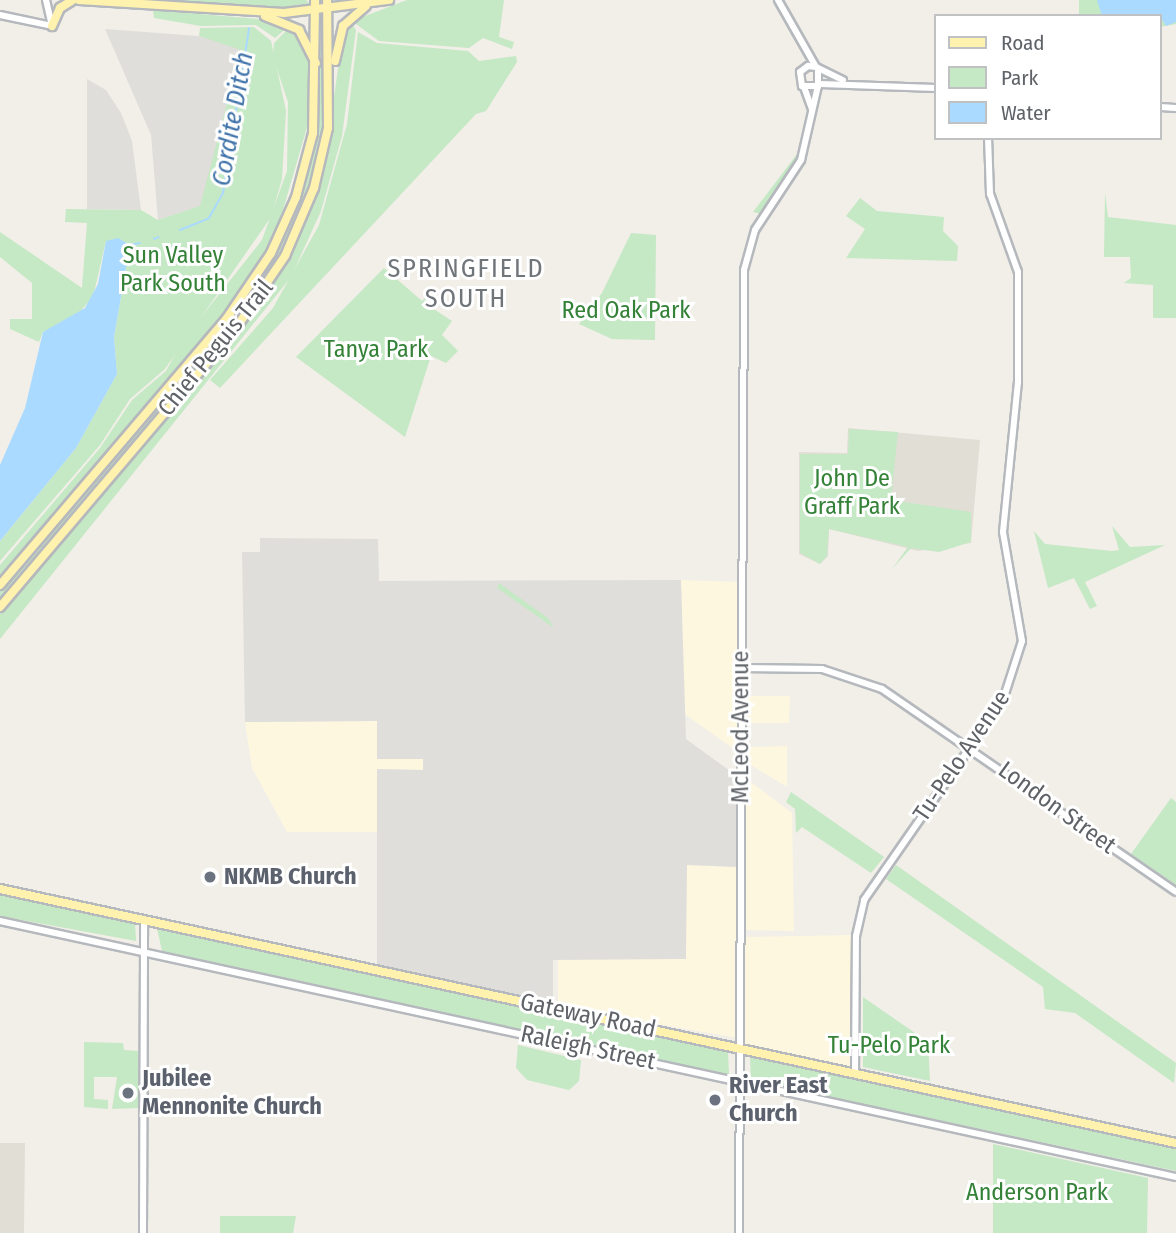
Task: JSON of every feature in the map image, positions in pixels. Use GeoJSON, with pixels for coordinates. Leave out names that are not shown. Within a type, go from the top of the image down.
{"type":"FeatureCollection","features":[{"type":"Feature","properties":{"kind":"main road"},"geometry":{"type":"LineString","coordinates":[[52,26],[60,8],[73,0]]}},
{"type":"Feature","properties":{"kind":"main road"},"geometry":{"type":"LineString","coordinates":[[79,0],[252,13],[316,11],[327,5],[372,4],[389,0]]}},
{"type":"Feature","properties":{"kind":"main road","name":"Chief Peguis Trail"},"geometry":{"type":"LineString","coordinates":[[0,585],[259,274],[303,174],[319,70],[316,0]]}},
{"type":"Feature","properties":{"kind":"main road"},"geometry":{"type":"LineString","coordinates":[[332,85],[341,29],[372,4]]}},
{"type":"Feature","properties":{"kind":"main road","name":"Chief Peguis Trail"},"geometry":{"type":"LineString","coordinates":[[0,607],[267,287],[314,188],[332,85],[327,5]]}},
{"type":"Feature","properties":{"kind":"main road"},"geometry":{"type":"LineString","coordinates":[[252,13],[297,29],[319,70]]}},
{"type":"Feature","properties":{"kind":"main road","name":"Gateway Road"},"geometry":{"type":"LineString","coordinates":[[0,888],[1176,1143]]}},
{"type":"Feature","properties":{"kind":"street"},"geometry":{"type":"LineString","coordinates":[[0,15],[52,26],[46,0]]}},
{"type":"Feature","properties":{"kind":"street"},"geometry":{"type":"LineString","coordinates":[[778,0],[800,45],[817,68],[844,81]]}},
{"type":"Feature","properties":{"kind":"street"},"geometry":{"type":"LineString","coordinates":[[800,45],[804,87],[812,111]]}},
{"type":"Feature","properties":{"kind":"street"},"geometry":{"type":"LineString","coordinates":[[802,70],[817,68]]}},
{"type":"Feature","properties":{"kind":"street"},"geometry":{"type":"LineString","coordinates":[[817,68],[819,85]]}},
{"type":"Feature","properties":{"kind":"street"},"geometry":{"type":"LineString","coordinates":[[804,87],[844,81],[934,88]]}},
{"type":"Feature","properties":{"kind":"street","name":"McLeod Avenue"},"geometry":{"type":"LineString","coordinates":[[739,1233],[744,270],[759,223],[801,160],[819,85]]}},
{"type":"Feature","properties":{"kind":"street","name":"Tu-Pelo Avenue"},"geometry":{"type":"LineString","coordinates":[[855,1074],[860,909],[1013,679],[1023,627],[1003,532],[1018,382],[1018,272],[990,194],[988,140]]}},
{"type":"Feature","properties":{"kind":"street","name":"London Street"},"geometry":{"type":"LineString","coordinates":[[742,668],[822,669],[870,683],[970,746],[1176,892]]}},
{"type":"Feature","properties":{"kind":"street"},"geometry":{"type":"LineString","coordinates":[[144,1233],[145,920]]}},
{"type":"Feature","properties":{"kind":"street","name":"Raleigh Street"},"geometry":{"type":"LineString","coordinates":[[0,921],[1176,1177]]}},
{"type":"Feature","properties":{"kind":"shaded area"},"geometry":{"type":"Polygon","coordinates":[[[105,29],[211,37],[241,49],[201,206],[158,220],[151,135],[105,29]]]}},
{"type":"Feature","properties":{"kind":"shaded area"},"geometry":{"type":"Polygon","coordinates":[[[87,79],[106,90],[121,113],[132,141],[141,210],[87,209],[87,79]]]}},
{"type":"Feature","properties":{"kind":"shaded area","name":"John De Graff Park"},"geometry":{"type":"Polygon","coordinates":[[[848,428],[980,440],[971,543],[918,551],[829,529],[828,556],[820,564],[799,554],[799,452],[847,453],[848,428]]]}},
{"type":"Feature","properties":{"kind":"shaded area"},"geometry":{"type":"Polygon","coordinates":[[[260,538],[378,539],[379,581],[681,580],[686,739],[737,776],[739,867],[687,865],[686,959],[553,960],[553,1005],[377,967],[377,769],[423,770],[423,759],[377,759],[377,721],[245,722],[242,552],[260,552],[260,538]]]}},
{"type":"Feature","properties":{"kind":"shaded area"},"geometry":{"type":"Polygon","coordinates":[[[681,580],[738,582],[737,751],[683,713],[681,580]]]}},
{"type":"Feature","properties":{"kind":"shaded area"},"geometry":{"type":"Polygon","coordinates":[[[748,696],[790,696],[789,723],[748,723],[748,696]]]}},
{"type":"Feature","properties":{"kind":"shaded area"},"geometry":{"type":"Polygon","coordinates":[[[378,721],[423,759],[423,770],[377,769],[377,832],[287,832],[252,768],[245,722],[378,721]]]}},
{"type":"Feature","properties":{"kind":"shaded area"},"geometry":{"type":"Polygon","coordinates":[[[787,746],[787,787],[746,762],[747,747],[787,746]]]}},
{"type":"Feature","properties":{"kind":"shaded area"},"geometry":{"type":"Polygon","coordinates":[[[744,777],[792,813],[794,931],[744,930],[744,777]]]}},
{"type":"Feature","properties":{"kind":"shaded area"},"geometry":{"type":"Polygon","coordinates":[[[687,865],[739,867],[738,1038],[558,1007],[558,959],[687,865]]]}},
{"type":"Feature","properties":{"kind":"shaded area"},"geometry":{"type":"Polygon","coordinates":[[[853,935],[851,1070],[743,1044],[744,937],[853,935]]]}},
{"type":"Feature","properties":{"kind":"shaded area"},"geometry":{"type":"Polygon","coordinates":[[[0,1143],[25,1143],[24,1233],[0,1233],[0,1143]]]}},
{"type":"Feature","properties":{"kind":"green space"},"geometry":{"type":"Polygon","coordinates":[[[152,0],[306,0],[311,5],[265,10],[152,0]]]}},
{"type":"Feature","properties":{"kind":"green space"},"geometry":{"type":"Polygon","coordinates":[[[407,0],[504,0],[499,37],[514,42],[512,49],[483,38],[469,48],[379,41],[352,21],[407,0]]]}},
{"type":"Feature","properties":{"kind":"green space"},"geometry":{"type":"Polygon","coordinates":[[[1079,0],[1176,0],[1176,24],[1162,27],[1162,14],[1079,14],[1079,0]]]}},
{"type":"Feature","properties":{"kind":"green space"},"geometry":{"type":"Polygon","coordinates":[[[153,10],[270,20],[289,26],[275,38],[256,25],[201,26],[154,18],[153,10]]]}},
{"type":"Feature","properties":{"kind":"green space"},"geometry":{"type":"Polygon","coordinates":[[[323,16],[322,145],[287,246],[253,302],[0,602],[0,589],[234,314],[273,256],[311,157],[323,16]]]}},
{"type":"Feature","properties":{"kind":"green space"},"geometry":{"type":"Polygon","coordinates":[[[351,22],[356,30],[342,136],[321,211],[291,277],[0,639],[0,614],[233,340],[280,274],[323,174],[339,62],[351,22]]]}},
{"type":"Feature","properties":{"kind":"green space","name":"Sun Valley Park South"},"geometry":{"type":"Polygon","coordinates":[[[254,27],[271,41],[286,111],[282,179],[271,217],[165,369],[130,399],[100,445],[0,561],[0,541],[76,448],[117,374],[114,337],[130,245],[106,241],[93,297],[76,316],[43,332],[39,342],[10,329],[10,319],[32,319],[32,283],[0,257],[0,232],[82,288],[87,223],[65,222],[66,209],[141,210],[158,220],[200,206],[241,50],[199,36],[200,28],[254,27]]]}},
{"type":"Feature","properties":{"kind":"green space"},"geometry":{"type":"Polygon","coordinates":[[[290,27],[311,58],[310,117],[276,234],[226,312],[0,578],[0,565],[100,448],[132,400],[166,371],[183,340],[262,240],[287,171],[288,102],[273,57],[274,43],[290,27]]]}},
{"type":"Feature","properties":{"kind":"green space"},"geometry":{"type":"Polygon","coordinates":[[[358,32],[377,43],[468,51],[479,61],[516,56],[517,62],[486,111],[476,114],[220,388],[210,380],[273,308],[319,225],[347,124],[358,32]]]}},
{"type":"Feature","properties":{"kind":"green space"},"geometry":{"type":"Polygon","coordinates":[[[800,150],[780,189],[761,214],[753,212],[800,150]]]}},
{"type":"Feature","properties":{"kind":"green space"},"geometry":{"type":"Polygon","coordinates":[[[1105,193],[1108,217],[1176,225],[1176,318],[1153,318],[1153,285],[1124,283],[1131,278],[1130,257],[1104,257],[1105,193]]]}},
{"type":"Feature","properties":{"kind":"green space"},"geometry":{"type":"Polygon","coordinates":[[[860,198],[877,211],[944,217],[943,231],[958,246],[957,261],[846,258],[865,229],[846,216],[860,198]]]}},
{"type":"Feature","properties":{"kind":"green space","name":"Red Oak Park"},"geometry":{"type":"Polygon","coordinates":[[[631,233],[656,235],[655,340],[612,339],[579,324],[602,293],[631,233]]]}},
{"type":"Feature","properties":{"kind":"green space","name":"Tanya Park"},"geometry":{"type":"Polygon","coordinates":[[[384,268],[422,301],[432,291],[426,304],[452,321],[442,335],[458,351],[446,363],[431,356],[405,437],[296,357],[384,268]]]}},
{"type":"Feature","properties":{"kind":"green space","name":"John De Graff Park"},"geometry":{"type":"Polygon","coordinates":[[[849,429],[898,432],[891,500],[971,512],[971,542],[939,552],[911,548],[892,569],[908,547],[829,529],[827,556],[820,564],[800,553],[800,454],[848,454],[849,429]]]}},
{"type":"Feature","properties":{"kind":"green space"},"geometry":{"type":"Polygon","coordinates":[[[1112,526],[1130,547],[1165,545],[1085,582],[1097,606],[1090,609],[1074,578],[1048,588],[1034,531],[1045,544],[1119,550],[1112,526]]]}},
{"type":"Feature","properties":{"kind":"green space"},"geometry":{"type":"Polygon","coordinates":[[[499,583],[548,618],[554,628],[497,588],[499,583]]]}},
{"type":"Feature","properties":{"kind":"green space"},"geometry":{"type":"Polygon","coordinates":[[[791,792],[884,857],[871,873],[802,827],[796,833],[795,809],[786,802],[791,792]]]}},
{"type":"Feature","properties":{"kind":"green space"},"geometry":{"type":"Polygon","coordinates":[[[1171,798],[1176,802],[1176,885],[1131,854],[1171,798]]]}},
{"type":"Feature","properties":{"kind":"green space"},"geometry":{"type":"Polygon","coordinates":[[[896,865],[1176,1063],[1174,1083],[1075,1013],[1045,1009],[1043,987],[886,879],[896,865]]]}},
{"type":"Feature","properties":{"kind":"green space"},"geometry":{"type":"Polygon","coordinates":[[[0,892],[135,922],[136,941],[0,916],[0,892]]]}},
{"type":"Feature","properties":{"kind":"green space"},"geometry":{"type":"Polygon","coordinates":[[[157,928],[728,1052],[729,1075],[162,951],[157,928]]]}},
{"type":"Feature","properties":{"kind":"green space","name":"Tu-Pelo Park"},"geometry":{"type":"Polygon","coordinates":[[[863,997],[928,1042],[930,1081],[863,1067],[863,997]]]}},
{"type":"Feature","properties":{"kind":"green space"},"geometry":{"type":"Polygon","coordinates":[[[84,1042],[123,1043],[124,1050],[138,1051],[138,1108],[112,1109],[117,1077],[94,1077],[94,1099],[108,1100],[108,1109],[84,1107],[84,1042]]]}},
{"type":"Feature","properties":{"kind":"green space"},"geometry":{"type":"Polygon","coordinates":[[[518,1045],[581,1060],[579,1081],[569,1090],[527,1080],[516,1068],[518,1045]]]}},
{"type":"Feature","properties":{"kind":"green space"},"geometry":{"type":"Polygon","coordinates":[[[750,1056],[1176,1147],[1176,1171],[751,1080],[750,1056]]]}},
{"type":"Feature","properties":{"kind":"green space","name":"Anderson Park"},"geometry":{"type":"Polygon","coordinates":[[[993,1144],[1148,1178],[1147,1233],[993,1233],[993,1144]]]}},
{"type":"Feature","properties":{"kind":"green space"},"geometry":{"type":"Polygon","coordinates":[[[220,1216],[296,1216],[293,1233],[220,1233],[220,1216]]]}},
{"type":"Feature","properties":{"kind":"water"},"geometry":{"type":"Polygon","coordinates":[[[1097,0],[1176,0],[1176,22],[1166,26],[1162,14],[1101,14],[1097,0]]]}},
{"type":"Feature","properties":{"kind":"water"},"geometry":{"type":"Polygon","coordinates":[[[118,238],[130,245],[114,337],[117,374],[76,448],[0,541],[0,465],[25,408],[43,332],[85,308],[98,284],[106,241],[118,238]]]}},
{"type":"Feature","properties":{"kind":"waterway","name":"Cordite Ditch"},"geometry":{"type":"LineString","coordinates":[[180,230],[209,218],[223,193],[249,28]]}},
{"type":"Feature","properties":{"kind":"waterway","name":"Cordite Ditch"},"geometry":{"type":"LineString","coordinates":[[154,239],[159,237]]}},
{"type":"Feature","properties":{"kind":"waterway","name":"Cordite Ditch"},"geometry":{"type":"LineString","coordinates":[[130,245],[140,243]]}},
{"type":"Feature","properties":{"kind":"place","name":"NKMB Church"},"geometry":{"type":"Point","coordinates":[210,877]}},
{"type":"Feature","properties":{"kind":"place","name":"Jubilee Mennonite Church"},"geometry":{"type":"Point","coordinates":[128,1093]}},
{"type":"Feature","properties":{"kind":"place","name":"River East Church"},"geometry":{"type":"Point","coordinates":[715,1100]}},
{"type":"Feature","properties":{"kind":"district","name":"SPRINGFIELD SOUTH"},"geometry":{"type":"Point","coordinates":[466,284]}}]}
